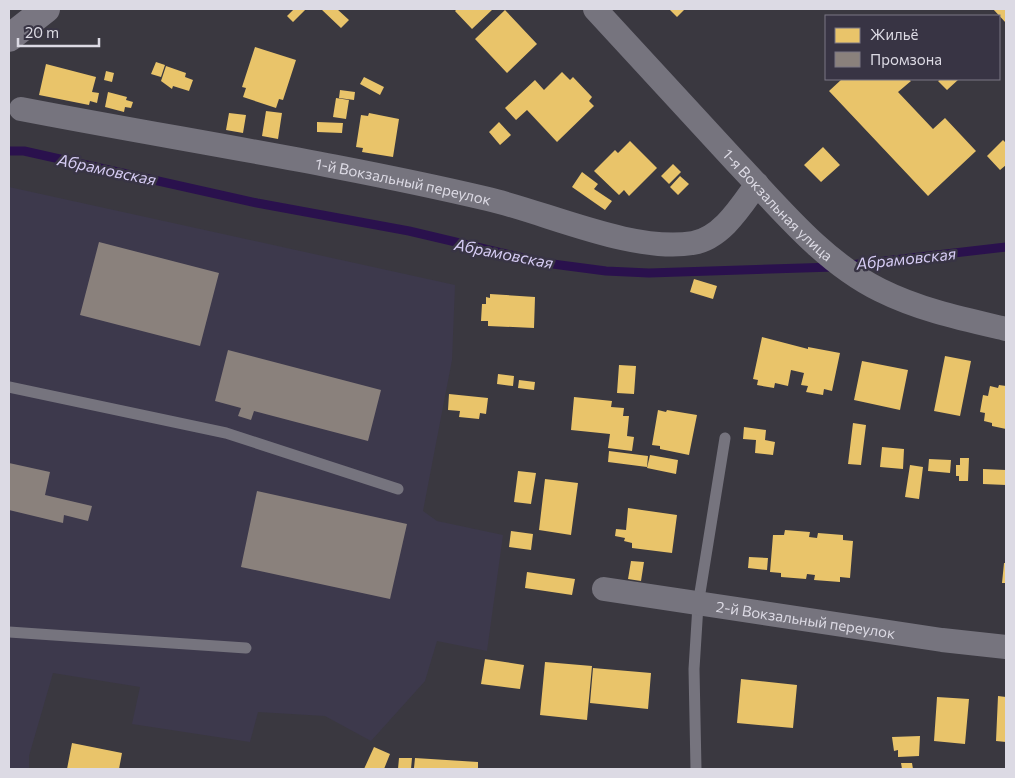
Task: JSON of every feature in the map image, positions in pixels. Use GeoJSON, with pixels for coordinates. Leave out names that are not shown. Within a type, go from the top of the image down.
{"type":"FeatureCollection","features":[{"type":"Feature","properties":{"kind":"street","name":"1-я Вокзальная улица"},"geometry":{"type":"LineString","coordinates":[[595,9],[757,184],[804,232],[856,276],[879,290],[909,303],[952,317],[1006,329]]}},
{"type":"Feature","properties":{"kind":"street"},"geometry":{"type":"LineString","coordinates":[[9,38],[34,13]]}},
{"type":"Feature","properties":{"kind":"street","name":"1-й Вокзальный переулок"},"geometry":{"type":"LineString","coordinates":[[21,110],[418,184],[490,200],[596,231],[658,245],[695,243],[710,237],[725,224],[757,184]]}},
{"type":"Feature","properties":{"kind":"street","name":"2-й Вокзальный переулок"},"geometry":{"type":"LineString","coordinates":[[604,589],[1006,647]]}},
{"type":"Feature","properties":{"kind":"lane"},"geometry":{"type":"LineString","coordinates":[[9,387],[226,433],[398,489]]}},
{"type":"Feature","properties":{"kind":"lane"},"geometry":{"type":"LineString","coordinates":[[696,769],[694,669],[698,604],[724,438]]}},
{"type":"Feature","properties":{"kind":"lane"},"geometry":{"type":"LineString","coordinates":[[9,632],[246,648]]}},
{"type":"Feature","properties":{"kind":"shaded area"},"geometry":{"type":"Polygon","coordinates":[[[9,187],[455,285],[452,360],[423,511],[437,521],[503,535],[487,651],[437,641],[425,681],[371,741],[325,716],[258,712],[250,742],[132,724],[140,687],[53,673],[29,756],[29,769],[9,769],[9,187]]]}},
{"type":"Feature","properties":{"kind":"building: Жильё"},"geometry":{"type":"Polygon","coordinates":[[[294,9],[306,9],[293,22],[287,16],[294,9]]]}},
{"type":"Feature","properties":{"kind":"building: Жильё"},"geometry":{"type":"Polygon","coordinates":[[[321,9],[337,9],[349,20],[341,28],[321,9]]]}},
{"type":"Feature","properties":{"kind":"building: Жильё"},"geometry":{"type":"Polygon","coordinates":[[[457,9],[493,9],[472,29],[455,11],[457,9]]]}},
{"type":"Feature","properties":{"kind":"building: Жильё"},"geometry":{"type":"Polygon","coordinates":[[[669,9],[685,9],[677,17],[669,9]]]}},
{"type":"Feature","properties":{"kind":"building: Жильё"},"geometry":{"type":"Polygon","coordinates":[[[993,9],[1006,9],[1006,23],[1000,15],[993,9]]]}},
{"type":"Feature","properties":{"kind":"building: Жильё"},"geometry":{"type":"Polygon","coordinates":[[[505,10],[537,44],[507,73],[475,39],[505,10]]]}},
{"type":"Feature","properties":{"kind":"building: Жильё"},"geometry":{"type":"Polygon","coordinates":[[[255,47],[296,60],[283,100],[279,99],[276,108],[243,97],[246,88],[242,87],[255,47]]]}},
{"type":"Feature","properties":{"kind":"building: Жильё"},"geometry":{"type":"Polygon","coordinates":[[[156,62],[165,65],[161,77],[151,74],[156,62]]]}},
{"type":"Feature","properties":{"kind":"building: Жильё"},"geometry":{"type":"Polygon","coordinates":[[[46,64],[96,77],[92,92],[99,93],[97,103],[90,101],[89,105],[39,95],[46,64]]]}},
{"type":"Feature","properties":{"kind":"building: Жильё"},"geometry":{"type":"Polygon","coordinates":[[[166,66],[186,73],[185,77],[193,80],[189,91],[173,86],[172,89],[161,81],[166,66]]]}},
{"type":"Feature","properties":{"kind":"building: Жильё"},"geometry":{"type":"Polygon","coordinates":[[[106,71],[114,73],[112,82],[104,80],[106,71]]]}},
{"type":"Feature","properties":{"kind":"building: Жильё"},"geometry":{"type":"Polygon","coordinates":[[[562,72],[570,80],[573,77],[592,97],[589,101],[594,106],[557,142],[527,110],[516,120],[505,108],[535,80],[544,90],[562,72]]]}},
{"type":"Feature","properties":{"kind":"building: Жильё"},"geometry":{"type":"Polygon","coordinates":[[[364,77],[384,87],[380,95],[360,84],[364,77]]]}},
{"type":"Feature","properties":{"kind":"building: Жильё"},"geometry":{"type":"Polygon","coordinates":[[[841,80],[910,80],[911,81],[898,92],[933,129],[945,118],[976,151],[928,196],[829,91],[841,80]]]}},
{"type":"Feature","properties":{"kind":"building: Жильё"},"geometry":{"type":"Polygon","coordinates":[[[940,80],[958,80],[947,90],[938,81],[940,80]]]}},
{"type":"Feature","properties":{"kind":"building: Жильё"},"geometry":{"type":"Polygon","coordinates":[[[340,90],[355,92],[354,100],[339,98],[340,90]]]}},
{"type":"Feature","properties":{"kind":"building: Жильё"},"geometry":{"type":"Polygon","coordinates":[[[108,92],[127,97],[126,100],[133,102],[131,108],[125,107],[124,112],[105,107],[108,92]]]}},
{"type":"Feature","properties":{"kind":"building: Жильё"},"geometry":{"type":"Polygon","coordinates":[[[336,98],[349,100],[346,119],[333,117],[336,98]]]}},
{"type":"Feature","properties":{"kind":"building: Жильё"},"geometry":{"type":"Polygon","coordinates":[[[266,111],[282,113],[278,139],[262,136],[266,111]]]}},
{"type":"Feature","properties":{"kind":"building: Жильё"},"geometry":{"type":"Polygon","coordinates":[[[229,113],[246,115],[243,133],[226,130],[229,113]]]}},
{"type":"Feature","properties":{"kind":"building: Жильё"},"geometry":{"type":"Polygon","coordinates":[[[369,113],[399,119],[393,157],[362,152],[363,148],[356,147],[361,115],[368,116],[369,113]]]}},
{"type":"Feature","properties":{"kind":"building: Жильё"},"geometry":{"type":"Polygon","coordinates":[[[317,122],[343,123],[342,133],[317,132],[317,122]]]}},
{"type":"Feature","properties":{"kind":"building: Жильё"},"geometry":{"type":"Polygon","coordinates":[[[499,122],[511,135],[500,145],[489,132],[499,122]]]}},
{"type":"Feature","properties":{"kind":"building: Жильё"},"geometry":{"type":"Polygon","coordinates":[[[1003,140],[1006,143],[1006,165],[1000,170],[987,156],[1003,140]]]}},
{"type":"Feature","properties":{"kind":"building: Жильё"},"geometry":{"type":"Polygon","coordinates":[[[630,141],[657,168],[629,196],[624,190],[619,195],[594,171],[615,150],[618,153],[630,141]]]}},
{"type":"Feature","properties":{"kind":"building: Жильё"},"geometry":{"type":"Polygon","coordinates":[[[823,147],[840,165],[821,182],[804,165],[823,147]]]}},
{"type":"Feature","properties":{"kind":"building: Жильё"},"geometry":{"type":"Polygon","coordinates":[[[673,164],[681,172],[669,184],[661,176],[673,164]]]}},
{"type":"Feature","properties":{"kind":"building: Жильё"},"geometry":{"type":"Polygon","coordinates":[[[582,172],[598,184],[594,189],[612,201],[605,210],[572,187],[582,172]]]}},
{"type":"Feature","properties":{"kind":"building: Жильё"},"geometry":{"type":"Polygon","coordinates":[[[680,176],[689,184],[678,195],[670,187],[680,176]]]}},
{"type":"Feature","properties":{"kind":"building: Жильё"},"geometry":{"type":"Polygon","coordinates":[[[694,279],[717,286],[713,299],[690,292],[694,279]]]}},
{"type":"Feature","properties":{"kind":"building: Жильё"},"geometry":{"type":"Polygon","coordinates":[[[490,294],[535,297],[534,328],[488,326],[488,321],[481,321],[482,304],[486,304],[486,297],[490,298],[490,294]]]}},
{"type":"Feature","properties":{"kind":"building: Жильё"},"geometry":{"type":"Polygon","coordinates":[[[762,337],[808,349],[808,347],[840,353],[832,391],[824,389],[823,395],[806,392],[808,386],[801,385],[804,373],[791,370],[788,386],[775,383],[774,388],[757,385],[758,380],[753,379],[762,337]]]}},
{"type":"Feature","properties":{"kind":"building: Жильё"},"geometry":{"type":"Polygon","coordinates":[[[945,356],[971,361],[960,416],[934,411],[945,356]]]}},
{"type":"Feature","properties":{"kind":"building: Жильё"},"geometry":{"type":"Polygon","coordinates":[[[862,361],[908,370],[900,410],[854,400],[862,361]]]}},
{"type":"Feature","properties":{"kind":"building: Жильё"},"geometry":{"type":"Polygon","coordinates":[[[619,365],[636,366],[634,394],[617,393],[619,365]]]}},
{"type":"Feature","properties":{"kind":"building: Жильё"},"geometry":{"type":"Polygon","coordinates":[[[498,374],[514,376],[513,386],[497,384],[498,374]]]}},
{"type":"Feature","properties":{"kind":"building: Жильё"},"geometry":{"type":"Polygon","coordinates":[[[519,380],[535,382],[534,390],[518,388],[519,380]]]}},
{"type":"Feature","properties":{"kind":"building: Жильё"},"geometry":{"type":"Polygon","coordinates":[[[999,385],[1006,386],[1006,429],[992,426],[992,423],[984,421],[985,413],[980,412],[983,395],[988,396],[990,386],[998,388],[999,385]]]}},
{"type":"Feature","properties":{"kind":"building: Жильё"},"geometry":{"type":"Polygon","coordinates":[[[449,394],[488,398],[486,414],[480,413],[479,419],[459,417],[460,411],[448,410],[449,394]]]}},
{"type":"Feature","properties":{"kind":"building: Жильё"},"geometry":{"type":"Polygon","coordinates":[[[574,397],[612,401],[611,407],[624,408],[623,416],[629,416],[627,436],[634,437],[632,451],[608,448],[610,434],[571,430],[574,397]]]}},
{"type":"Feature","properties":{"kind":"building: Жильё"},"geometry":{"type":"Polygon","coordinates":[[[658,410],[697,415],[689,455],[660,449],[660,446],[652,445],[658,410]]]}},
{"type":"Feature","properties":{"kind":"building: Жильё"},"geometry":{"type":"Polygon","coordinates":[[[853,423],[866,425],[861,465],[848,464],[853,423]]]}},
{"type":"Feature","properties":{"kind":"building: Жильё"},"geometry":{"type":"Polygon","coordinates":[[[744,427],[766,430],[765,440],[775,442],[773,455],[755,453],[756,440],[743,439],[744,427]]]}},
{"type":"Feature","properties":{"kind":"building: Жильё"},"geometry":{"type":"Polygon","coordinates":[[[882,447],[904,449],[903,469],[880,467],[882,447]]]}},
{"type":"Feature","properties":{"kind":"building: Жильё"},"geometry":{"type":"Polygon","coordinates":[[[609,451],[648,456],[647,467],[608,462],[609,451]]]}},
{"type":"Feature","properties":{"kind":"building: Жильё"},"geometry":{"type":"Polygon","coordinates":[[[650,455],[678,460],[676,474],[647,468],[650,455]]]}},
{"type":"Feature","properties":{"kind":"building: Жильё"},"geometry":{"type":"Polygon","coordinates":[[[960,458],[969,458],[968,481],[959,481],[959,476],[956,476],[956,465],[960,465],[960,458]]]}},
{"type":"Feature","properties":{"kind":"building: Жильё"},"geometry":{"type":"Polygon","coordinates":[[[929,459],[951,460],[950,473],[928,471],[929,459]]]}},
{"type":"Feature","properties":{"kind":"building: Жильё"},"geometry":{"type":"Polygon","coordinates":[[[910,465],[923,467],[919,499],[905,497],[910,465]]]}},
{"type":"Feature","properties":{"kind":"building: Жильё"},"geometry":{"type":"Polygon","coordinates":[[[983,469],[1006,470],[1006,485],[983,484],[983,469]]]}},
{"type":"Feature","properties":{"kind":"building: Жильё"},"geometry":{"type":"Polygon","coordinates":[[[518,471],[536,473],[531,504],[514,502],[518,471]]]}},
{"type":"Feature","properties":{"kind":"building: Жильё"},"geometry":{"type":"Polygon","coordinates":[[[545,479],[578,483],[571,535],[539,530],[545,479]]]}},
{"type":"Feature","properties":{"kind":"building: Жильё"},"geometry":{"type":"Polygon","coordinates":[[[628,508],[677,515],[672,553],[632,548],[632,543],[624,541],[625,538],[615,536],[616,529],[626,530],[628,508]]]}},
{"type":"Feature","properties":{"kind":"building: Жильё"},"geometry":{"type":"Polygon","coordinates":[[[785,530],[810,532],[809,537],[817,538],[818,533],[843,535],[843,540],[853,541],[850,578],[840,577],[840,582],[814,580],[815,575],[807,574],[806,579],[781,577],[781,573],[770,572],[773,535],[784,535],[785,530]]]}},
{"type":"Feature","properties":{"kind":"building: Жильё"},"geometry":{"type":"Polygon","coordinates":[[[511,531],[533,534],[531,550],[509,547],[511,531]]]}},
{"type":"Feature","properties":{"kind":"building: Жильё"},"geometry":{"type":"Polygon","coordinates":[[[749,557],[768,558],[767,570],[748,568],[749,557]]]}},
{"type":"Feature","properties":{"kind":"building: Жильё"},"geometry":{"type":"Polygon","coordinates":[[[631,561],[644,562],[641,581],[628,579],[631,561]]]}},
{"type":"Feature","properties":{"kind":"building: Жильё"},"geometry":{"type":"Polygon","coordinates":[[[1004,563],[1006,563],[1006,583],[1002,583],[1004,563]]]}},
{"type":"Feature","properties":{"kind":"building: Жильё"},"geometry":{"type":"Polygon","coordinates":[[[527,572],[575,579],[572,595],[525,588],[527,572]]]}},
{"type":"Feature","properties":{"kind":"building: Жильё"},"geometry":{"type":"Polygon","coordinates":[[[485,659],[524,665],[520,689],[481,684],[485,659]]]}},
{"type":"Feature","properties":{"kind":"building: Жильё"},"geometry":{"type":"Polygon","coordinates":[[[545,662],[592,666],[587,720],[540,715],[545,662]]]}},
{"type":"Feature","properties":{"kind":"building: Жильё"},"geometry":{"type":"Polygon","coordinates":[[[593,668],[651,673],[648,709],[590,703],[593,668]]]}},
{"type":"Feature","properties":{"kind":"building: Жильё"},"geometry":{"type":"Polygon","coordinates":[[[741,679],[797,685],[793,728],[737,723],[741,679]]]}},
{"type":"Feature","properties":{"kind":"building: Жильё"},"geometry":{"type":"Polygon","coordinates":[[[998,696],[1006,697],[1006,742],[996,741],[998,696]]]}},
{"type":"Feature","properties":{"kind":"building: Жильё"},"geometry":{"type":"Polygon","coordinates":[[[937,697],[969,699],[965,744],[934,741],[937,697]]]}},
{"type":"Feature","properties":{"kind":"building: Жильё"},"geometry":{"type":"Polygon","coordinates":[[[920,736],[919,756],[898,757],[898,750],[894,751],[892,737],[920,736]]]}},
{"type":"Feature","properties":{"kind":"building: Жильё"},"geometry":{"type":"Polygon","coordinates":[[[72,743],[122,753],[119,769],[67,769],[72,743]]]}},
{"type":"Feature","properties":{"kind":"building: Жильё"},"geometry":{"type":"Polygon","coordinates":[[[374,747],[390,754],[384,769],[364,769],[374,747]]]}},
{"type":"Feature","properties":{"kind":"building: Жильё"},"geometry":{"type":"Polygon","coordinates":[[[399,758],[412,758],[411,769],[398,769],[399,758]]]}},
{"type":"Feature","properties":{"kind":"building: Жильё"},"geometry":{"type":"Polygon","coordinates":[[[415,758],[478,762],[478,769],[414,768],[415,758]]]}},
{"type":"Feature","properties":{"kind":"building: Жильё"},"geometry":{"type":"Polygon","coordinates":[[[901,763],[912,763],[913,769],[902,769],[901,763]]]}},
{"type":"Feature","properties":{"kind":"building: Промзона"},"geometry":{"type":"Polygon","coordinates":[[[99,242],[219,273],[200,346],[80,315],[99,242]]]}},
{"type":"Feature","properties":{"kind":"building: Промзона"},"geometry":{"type":"Polygon","coordinates":[[[228,350],[381,390],[368,441],[254,411],[251,420],[238,416],[241,408],[215,401],[228,350]]]}},
{"type":"Feature","properties":{"kind":"building: Промзона"},"geometry":{"type":"Polygon","coordinates":[[[9,463],[50,472],[45,495],[92,506],[88,521],[64,515],[63,523],[9,510],[9,463]]]}},
{"type":"Feature","properties":{"kind":"building: Промзона"},"geometry":{"type":"Polygon","coordinates":[[[257,491],[407,524],[390,599],[241,567],[257,491]]]}},
{"type":"Feature","properties":{"kind":"waterway","name":"Абрамовская"},"geometry":{"type":"LineString","coordinates":[[9,151],[24,151],[257,203],[409,231],[545,263],[606,271],[649,273],[835,267]]}},
{"type":"Feature","properties":{"kind":"waterway","name":"Абрамовская"},"geometry":{"type":"LineString","coordinates":[[850,265],[1006,247]]}}]}
